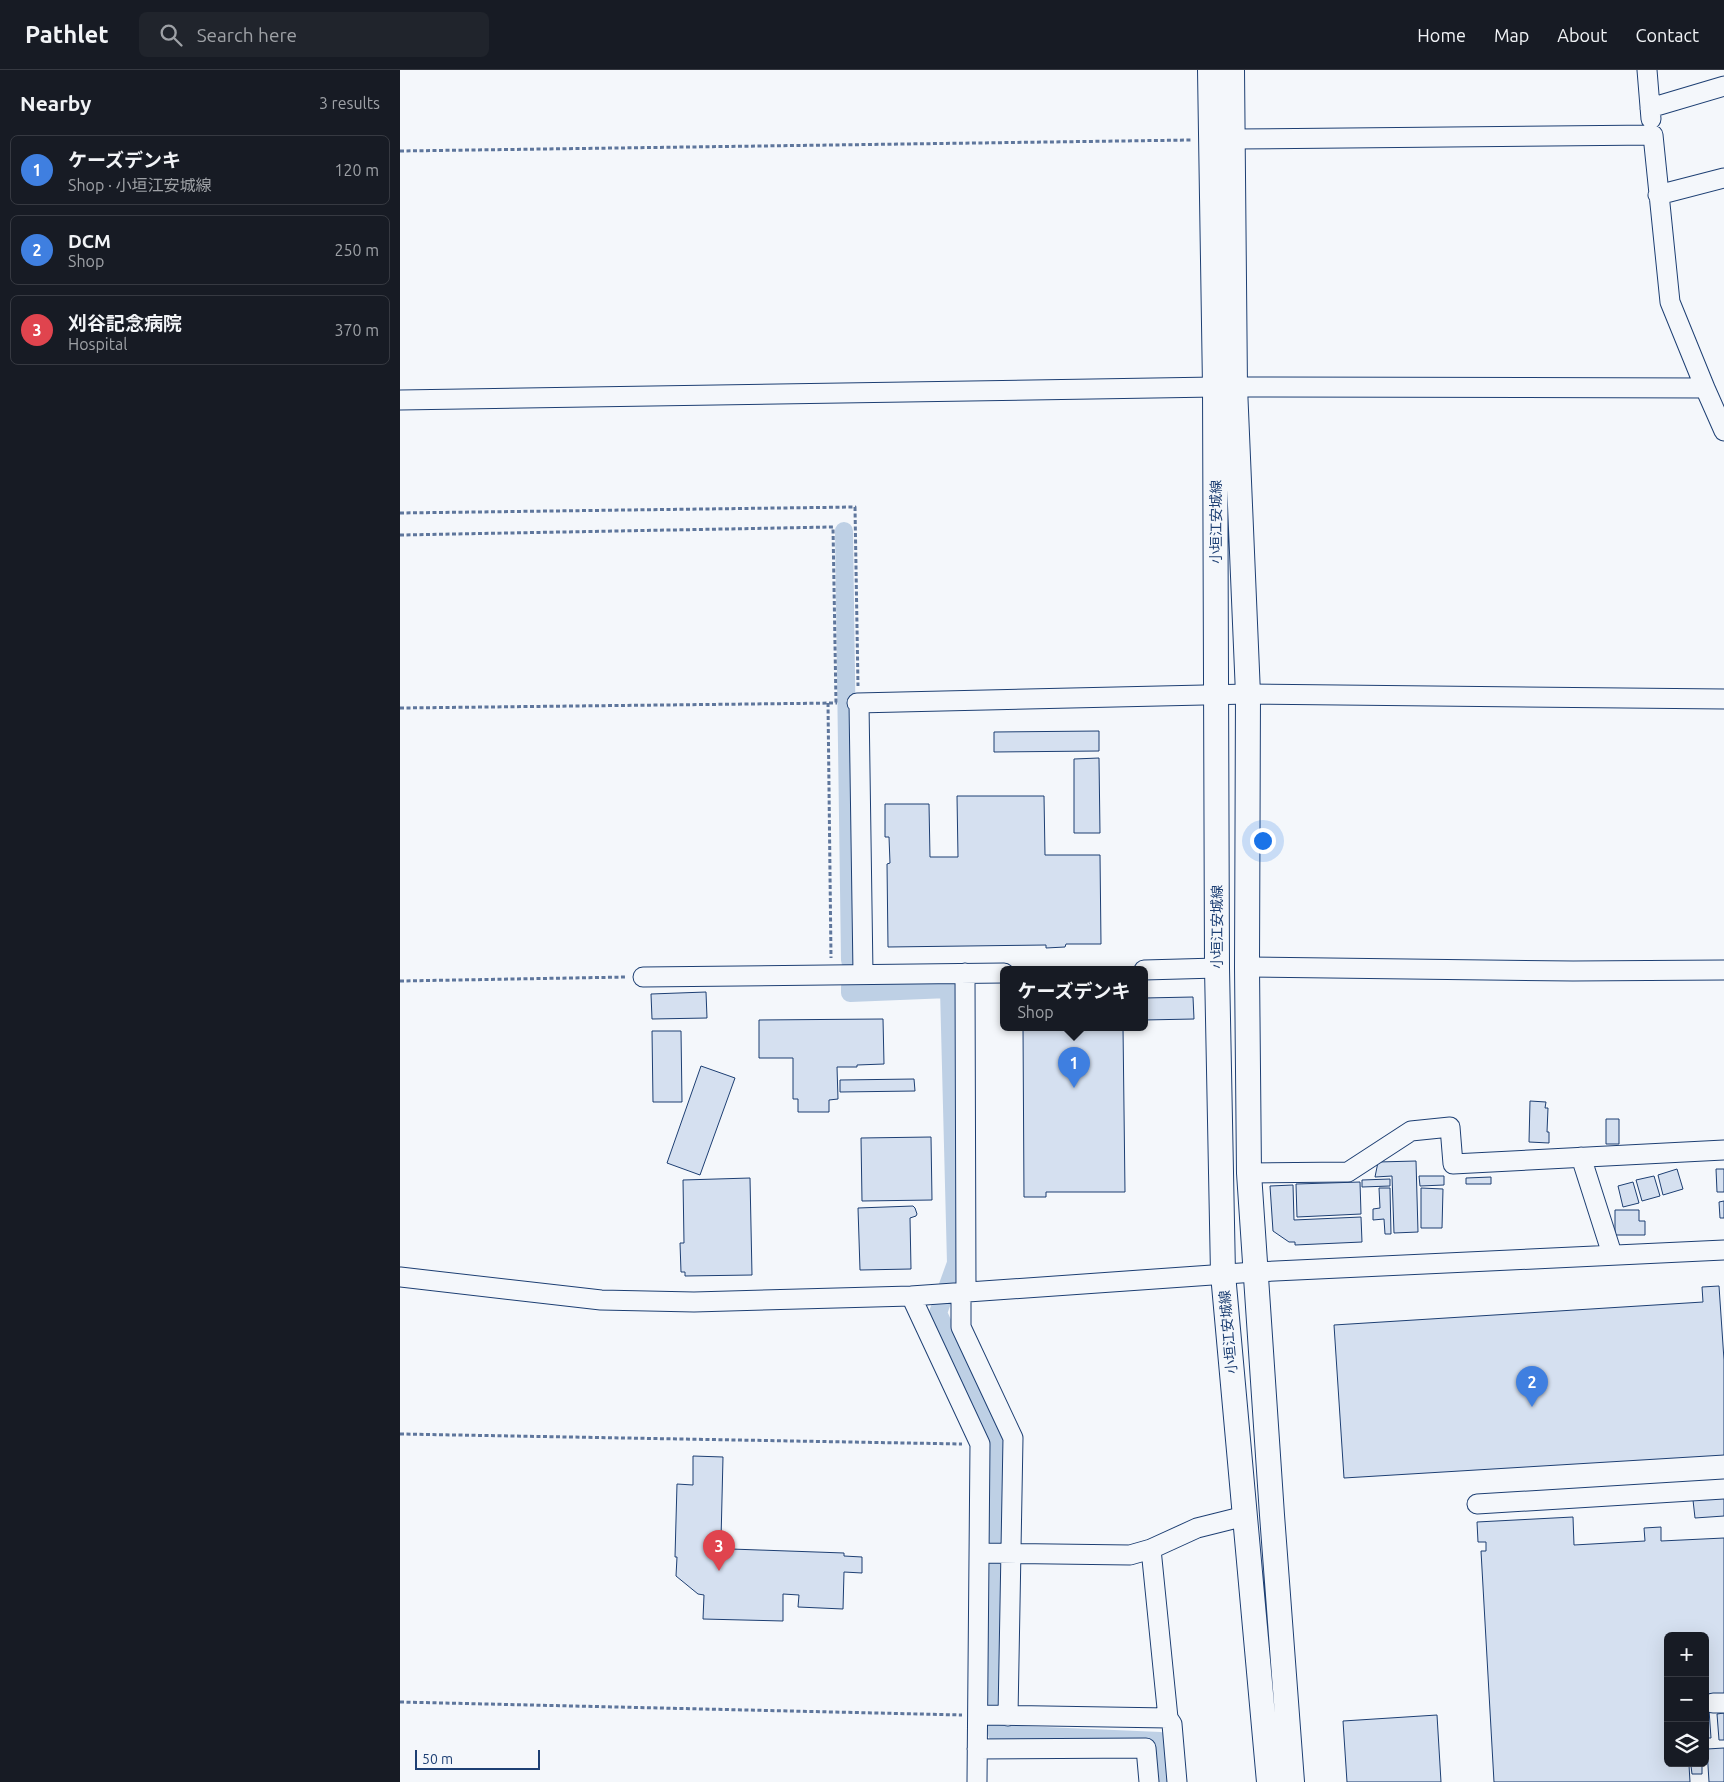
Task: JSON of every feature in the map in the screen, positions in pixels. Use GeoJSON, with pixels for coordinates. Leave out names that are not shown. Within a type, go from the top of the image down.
{"type":"FeatureCollection","features":[{"type":"Feature","properties":{"kind":"main road","name":"小垣江安城線"},"geometry":{"type":"LineString","coordinates":[[1210,70],[1223,140]]}},
{"type":"Feature","properties":{"kind":"main road","name":"小垣江安城線"},"geometry":{"type":"LineString","coordinates":[[1232,70],[1223,140],[1225,387],[1217,695],[1217,968],[1223,1274],[1269,1782]]}},
{"type":"Feature","properties":{"kind":"main road","name":"小垣江安城線"},"geometry":{"type":"LineString","coordinates":[[1225,387],[1248,694],[1249,1173],[1292,1782]]}},
{"type":"Feature","properties":{"kind":"street"},"geometry":{"type":"LineString","coordinates":[[1646,70],[1670,302],[1724,430]]}},
{"type":"Feature","properties":{"kind":"street"},"geometry":{"type":"LineString","coordinates":[[1650,108],[1724,86]]}},
{"type":"Feature","properties":{"kind":"street"},"geometry":{"type":"LineString","coordinates":[[1223,140],[1653,135]]}},
{"type":"Feature","properties":{"kind":"street"},"geometry":{"type":"LineString","coordinates":[[1658,195],[1724,178]]}},
{"type":"Feature","properties":{"kind":"street"},"geometry":{"type":"LineString","coordinates":[[400,400],[1225,387],[1705,388]]}},
{"type":"Feature","properties":{"kind":"street"},"geometry":{"type":"LineString","coordinates":[[863,973],[858,703],[1248,694],[1724,698]]}},
{"type":"Feature","properties":{"kind":"street"},"geometry":{"type":"LineString","coordinates":[[1248,967],[1573,971],[1724,970]]}},
{"type":"Feature","properties":{"kind":"street"},"geometry":{"type":"LineString","coordinates":[[1148,970],[1217,968]]}},
{"type":"Feature","properties":{"kind":"street"},"geometry":{"type":"LineString","coordinates":[[643,976],[1000,972]]}},
{"type":"Feature","properties":{"kind":"street"},"geometry":{"type":"LineString","coordinates":[[965,973],[961,1327],[1013,1438],[1007,1716]]}},
{"type":"Feature","properties":{"kind":"street"},"geometry":{"type":"LineString","coordinates":[[1249,1173],[1348,1172],[1411,1131],[1450,1127],[1453,1164],[1724,1150]]}},
{"type":"Feature","properties":{"kind":"street"},"geometry":{"type":"LineString","coordinates":[[1581,1157],[1612,1254]]}},
{"type":"Feature","properties":{"kind":"street"},"geometry":{"type":"LineString","coordinates":[[400,1278],[601,1300],[694,1302],[912,1295],[1255,1272],[1724,1250]]}},
{"type":"Feature","properties":{"kind":"street"},"geometry":{"type":"LineString","coordinates":[[912,1295],[980,1444],[977,1782]]}},
{"type":"Feature","properties":{"kind":"street"},"geometry":{"type":"LineString","coordinates":[[1477,1504],[1724,1489]]}},
{"type":"Feature","properties":{"kind":"street"},"geometry":{"type":"LineString","coordinates":[[980,1553],[1130,1556],[1151,1549],[1198,1528],[1245,1516]]}},
{"type":"Feature","properties":{"kind":"street"},"geometry":{"type":"LineString","coordinates":[[1151,1549],[1168,1718],[1172,1724],[1177,1782]]}},
{"type":"Feature","properties":{"kind":"street"},"geometry":{"type":"LineString","coordinates":[[978,1715],[1168,1718]]}},
{"type":"Feature","properties":{"kind":"street"},"geometry":{"type":"LineString","coordinates":[[977,1749],[1146,1748],[1149,1782]]}},
{"type":"Feature","properties":{"kind":"path"},"geometry":{"type":"LineString","coordinates":[[400,151],[1223,140]]}},
{"type":"Feature","properties":{"kind":"path"},"geometry":{"type":"LineString","coordinates":[[400,513],[855,507],[858,703]]}},
{"type":"Feature","properties":{"kind":"path"},"geometry":{"type":"LineString","coordinates":[[400,535],[833,527],[837,703],[400,708]]}},
{"type":"Feature","properties":{"kind":"path"},"geometry":{"type":"LineString","coordinates":[[828,703],[832,973]]}},
{"type":"Feature","properties":{"kind":"path"},"geometry":{"type":"LineString","coordinates":[[400,981],[643,976]]}},
{"type":"Feature","properties":{"kind":"path"},"geometry":{"type":"LineString","coordinates":[[400,1434],[980,1444]]}},
{"type":"Feature","properties":{"kind":"path"},"geometry":{"type":"LineString","coordinates":[[400,1702],[978,1715]]}},
{"type":"Feature","properties":{"kind":"building"},"geometry":{"type":"Polygon","coordinates":[[[1099,731],[1099,751],[994,752],[994,732],[1099,731]]]}},
{"type":"Feature","properties":{"kind":"building"},"geometry":{"type":"Polygon","coordinates":[[[1099,758],[1100,833],[1074,833],[1074,759],[1099,758]]]}},
{"type":"Feature","properties":{"kind":"building"},"geometry":{"type":"Polygon","coordinates":[[[957,796],[1044,796],[1045,855],[1100,855],[1101,944],[1066,944],[1065,947],[1046,948],[1046,945],[888,947],[887,864],[890,863],[889,837],[885,837],[885,804],[929,804],[930,857],[958,857],[957,796]]]}},
{"type":"Feature","properties":{"kind":"building"},"geometry":{"type":"Polygon","coordinates":[[[706,992],[707,1018],[652,1019],[651,994],[706,992]]]}},
{"type":"Feature","properties":{"kind":"building"},"geometry":{"type":"Polygon","coordinates":[[[1193,997],[1194,1019],[1148,1020],[1148,998],[1193,997]]]}},
{"type":"Feature","properties":{"kind":"building"},"geometry":{"type":"Polygon","coordinates":[[[883,1019],[884,1064],[837,1067],[838,1099],[829,1100],[829,1112],[798,1112],[798,1099],[793,1099],[793,1058],[759,1058],[759,1020],[883,1019]]]}},
{"type":"Feature","properties":{"kind":"building"},"geometry":{"type":"Polygon","coordinates":[[[652,1031],[681,1031],[682,1102],[653,1102],[652,1031]]]}},
{"type":"Feature","properties":{"kind":"building"},"geometry":{"type":"Polygon","coordinates":[[[1023,1031],[1123,1031],[1125,1192],[1046,1192],[1046,1197],[1024,1197],[1023,1031]]]}},
{"type":"Feature","properties":{"kind":"building"},"geometry":{"type":"Polygon","coordinates":[[[701,1066],[735,1078],[700,1175],[667,1163],[701,1066]]]}},
{"type":"Feature","properties":{"kind":"building"},"geometry":{"type":"Polygon","coordinates":[[[914,1079],[915,1091],[840,1092],[840,1080],[914,1079]]]}},
{"type":"Feature","properties":{"kind":"building"},"geometry":{"type":"Polygon","coordinates":[[[1530,1101],[1546,1102],[1545,1108],[1548,1108],[1547,1132],[1549,1132],[1549,1143],[1529,1142],[1530,1101]]]}},
{"type":"Feature","properties":{"kind":"building"},"geometry":{"type":"Polygon","coordinates":[[[1606,1119],[1619,1119],[1619,1144],[1606,1144],[1606,1119]]]}},
{"type":"Feature","properties":{"kind":"building"},"geometry":{"type":"Polygon","coordinates":[[[931,1137],[932,1200],[862,1201],[861,1138],[931,1137]]]}},
{"type":"Feature","properties":{"kind":"building"},"geometry":{"type":"Polygon","coordinates":[[[1416,1161],[1418,1232],[1394,1233],[1392,1176],[1375,1177],[1378,1162],[1416,1161]]]}},
{"type":"Feature","properties":{"kind":"building"},"geometry":{"type":"Polygon","coordinates":[[[1677,1169],[1683,1189],[1663,1195],[1658,1175],[1677,1169]]]}},
{"type":"Feature","properties":{"kind":"building"},"geometry":{"type":"Polygon","coordinates":[[[1716,1169],[1724,1169],[1724,1192],[1717,1192],[1716,1169]]]}},
{"type":"Feature","properties":{"kind":"building"},"geometry":{"type":"Polygon","coordinates":[[[1419,1176],[1444,1176],[1444,1185],[1420,1186],[1419,1176]]]}},
{"type":"Feature","properties":{"kind":"building"},"geometry":{"type":"Polygon","coordinates":[[[1654,1176],[1660,1196],[1642,1201],[1636,1180],[1654,1176]]]}},
{"type":"Feature","properties":{"kind":"building"},"geometry":{"type":"Polygon","coordinates":[[[1491,1177],[1491,1184],[1466,1184],[1466,1178],[1491,1177]]]}},
{"type":"Feature","properties":{"kind":"building"},"geometry":{"type":"Polygon","coordinates":[[[750,1178],[752,1275],[685,1276],[685,1272],[681,1272],[680,1243],[684,1243],[683,1180],[750,1178]]]}},
{"type":"Feature","properties":{"kind":"building"},"geometry":{"type":"Polygon","coordinates":[[[1390,1179],[1390,1186],[1362,1187],[1362,1180],[1390,1179]]]}},
{"type":"Feature","properties":{"kind":"building"},"geometry":{"type":"Polygon","coordinates":[[[1360,1182],[1361,1214],[1297,1217],[1296,1184],[1360,1182]]]}},
{"type":"Feature","properties":{"kind":"building"},"geometry":{"type":"Polygon","coordinates":[[[1633,1182],[1639,1203],[1623,1207],[1618,1186],[1633,1182]]]}},
{"type":"Feature","properties":{"kind":"building"},"geometry":{"type":"Polygon","coordinates":[[[1293,1185],[1294,1220],[1361,1217],[1362,1242],[1295,1245],[1295,1242],[1289,1242],[1273,1231],[1270,1186],[1293,1185]]]}},
{"type":"Feature","properties":{"kind":"building"},"geometry":{"type":"Polygon","coordinates":[[[1379,1188],[1390,1188],[1391,1234],[1385,1234],[1384,1219],[1373,1220],[1373,1209],[1380,1208],[1379,1188]]]}},
{"type":"Feature","properties":{"kind":"building"},"geometry":{"type":"Polygon","coordinates":[[[1421,1188],[1443,1189],[1442,1228],[1421,1228],[1421,1188]]]}},
{"type":"Feature","properties":{"kind":"building"},"geometry":{"type":"Polygon","coordinates":[[[1724,1201],[1724,1218],[1720,1218],[1719,1202],[1724,1201]]]}},
{"type":"Feature","properties":{"kind":"building"},"geometry":{"type":"Polygon","coordinates":[[[913,1206],[917,1214],[910,1218],[911,1269],[860,1270],[858,1208],[913,1206]]]}},
{"type":"Feature","properties":{"kind":"building"},"geometry":{"type":"Polygon","coordinates":[[[1615,1210],[1639,1210],[1639,1221],[1645,1221],[1645,1235],[1615,1235],[1615,1210]]]}},
{"type":"Feature","properties":{"kind":"building"},"geometry":{"type":"Polygon","coordinates":[[[1719,1286],[1724,1360],[1724,1455],[1344,1478],[1334,1325],[1703,1302],[1702,1287],[1719,1286]]]}},
{"type":"Feature","properties":{"kind":"building"},"geometry":{"type":"Polygon","coordinates":[[[693,1456],[723,1457],[721,1540],[731,1549],[844,1553],[844,1556],[862,1557],[862,1573],[844,1572],[843,1609],[798,1607],[799,1595],[783,1594],[783,1621],[703,1619],[704,1595],[698,1594],[676,1576],[677,1484],[693,1485],[693,1456]]]}},
{"type":"Feature","properties":{"kind":"building"},"geometry":{"type":"Polygon","coordinates":[[[1724,1498],[1724,1516],[1695,1518],[1693,1500],[1724,1498]]]}},
{"type":"Feature","properties":{"kind":"building"},"geometry":{"type":"Polygon","coordinates":[[[1573,1517],[1574,1545],[1645,1541],[1644,1528],[1661,1527],[1661,1541],[1724,1538],[1724,1696],[1709,1697],[1709,1632],[1664,1632],[1664,1767],[1689,1767],[1690,1782],[1494,1782],[1481,1551],[1486,1551],[1486,1542],[1478,1542],[1477,1522],[1573,1517]]]}},
{"type":"Feature","properties":{"kind":"building"},"geometry":{"type":"Polygon","coordinates":[[[1709,1710],[1711,1738],[1709,1738],[1709,1710]]]}},
{"type":"Feature","properties":{"kind":"building"},"geometry":{"type":"Polygon","coordinates":[[[1724,1713],[1724,1740],[1719,1740],[1717,1714],[1724,1713]]]}},
{"type":"Feature","properties":{"kind":"building"},"geometry":{"type":"Polygon","coordinates":[[[1437,1715],[1441,1782],[1347,1782],[1343,1721],[1437,1715]]]}},
{"type":"Feature","properties":{"kind":"building"},"geometry":{"type":"Polygon","coordinates":[[[1724,1748],[1724,1782],[1709,1782],[1709,1749],[1724,1748]]]}},
{"type":"Feature","properties":{"kind":"building"},"geometry":{"type":"Polygon","coordinates":[[[1691,1767],[1702,1767],[1702,1774],[1692,1774],[1691,1767]]]}},
{"type":"Feature","properties":{"kind":"waterway"},"geometry":{"type":"LineString","coordinates":[[844,531],[850,960]]}},
{"type":"Feature","properties":{"kind":"waterway"},"geometry":{"type":"LineString","coordinates":[[850,987],[850,993],[949,989],[956,1263],[938,1313],[997,1441],[997,1734],[1160,1741],[1164,1782]]}},
{"type":"Feature","properties":{"kind":"place","name":"ケーズデンキ"},"geometry":{"type":"Point","coordinates":[1074,1088]}},
{"type":"Feature","properties":{"kind":"place","name":"DCM"},"geometry":{"type":"Point","coordinates":[1532,1407]}},
{"type":"Feature","properties":{"kind":"place","name":"刈谷記念病院"},"geometry":{"type":"Point","coordinates":[719,1571]}}]}
